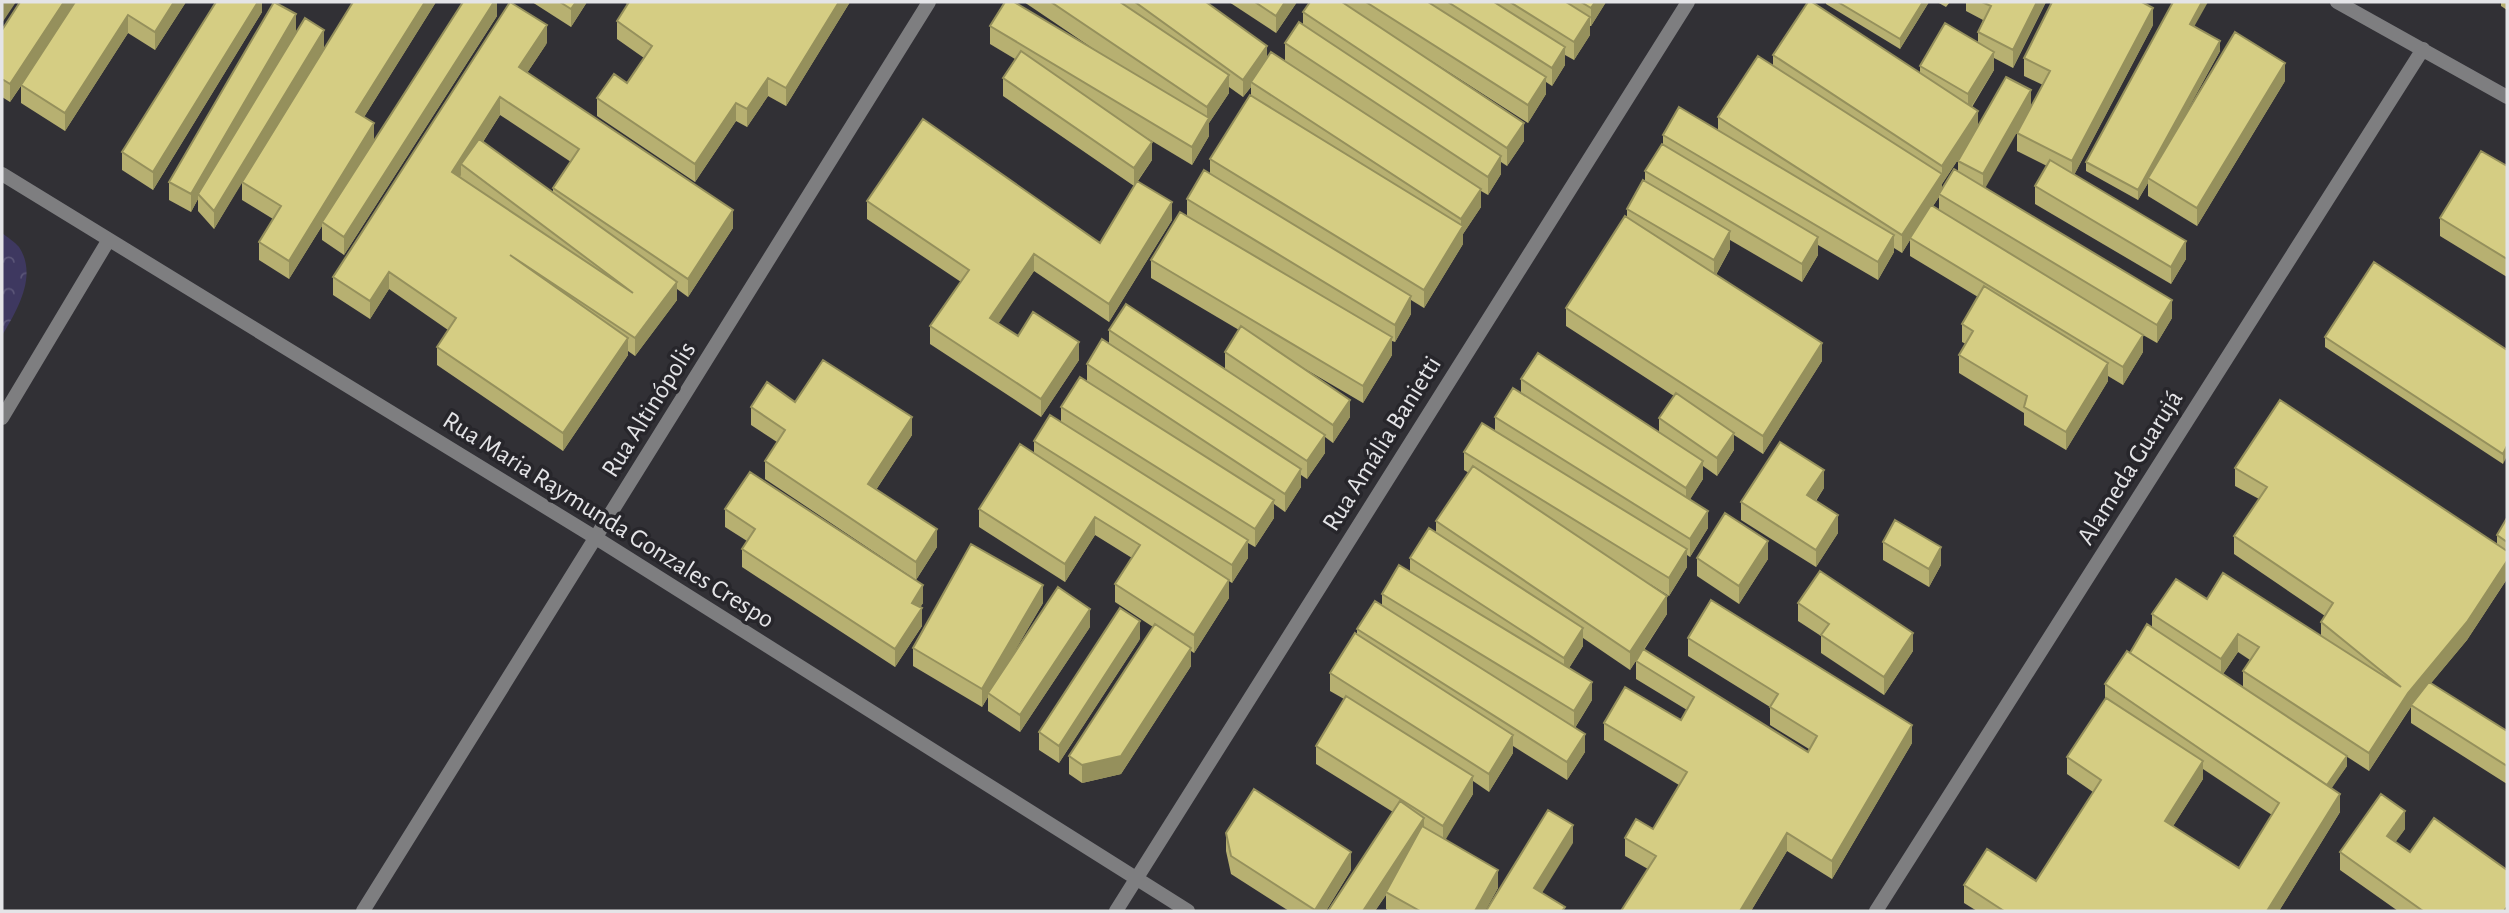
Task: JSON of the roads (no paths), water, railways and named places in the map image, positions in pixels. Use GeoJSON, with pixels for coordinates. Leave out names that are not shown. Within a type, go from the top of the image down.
{"type":"FeatureCollection","features":[{"type":"Feature","properties":{"kind":"street","name":"Rua Altinópolis"},"geometry":{"type":"LineString","coordinates":[[363,911],[929,2]]}},
{"type":"Feature","properties":{"kind":"street","name":"Rua Amália Banietti"},"geometry":{"type":"LineString","coordinates":[[1116,911],[1688,2]]}},
{"type":"Feature","properties":{"kind":"street"},"geometry":{"type":"LineString","coordinates":[[2337,2],[2507,97]]}},
{"type":"Feature","properties":{"kind":"street","name":"Alameda Guarujá"},"geometry":{"type":"LineString","coordinates":[[1876,911],[2423,49]]}},
{"type":"Feature","properties":{"kind":"street","name":"Rua Maria Raymunda Gonzales Crespo"},"geometry":{"type":"LineString","coordinates":[[2,174],[596,538],[1188,911]]}},
{"type":"Feature","properties":{"kind":"street"},"geometry":{"type":"LineString","coordinates":[[2,418],[108,241]]}}]}
